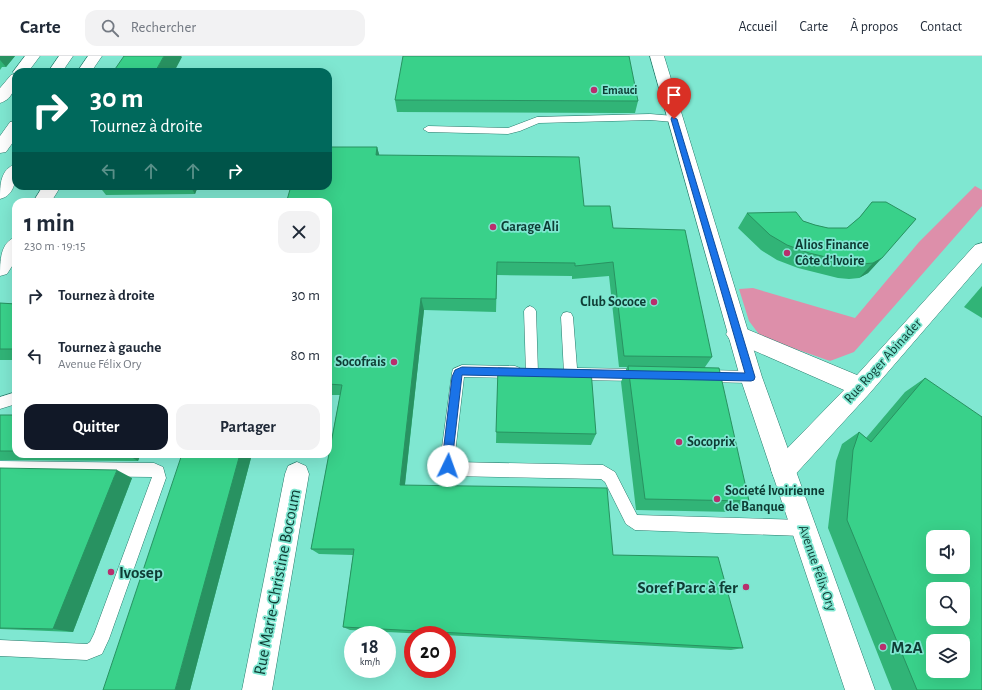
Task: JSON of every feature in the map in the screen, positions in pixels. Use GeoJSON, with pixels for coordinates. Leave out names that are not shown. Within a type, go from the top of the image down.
{"type":"FeatureCollection","features":[{"type":"Feature","properties":{"kind":"street"},"geometry":{"type":"LineString","coordinates":[[23,68],[33,56]]}},
{"type":"Feature","properties":{"kind":"street"},"geometry":{"type":"LineString","coordinates":[[58,68],[66,56]]}},
{"type":"Feature","properties":{"kind":"street"},"geometry":{"type":"LineString","coordinates":[[87,68],[95,56]]}},
{"type":"Feature","properties":{"kind":"street","name":"Avenue Félix Ory"},"geometry":{"type":"LineString","coordinates":[[657,56],[737,334],[802,528],[860,690]]}},
{"type":"Feature","properties":{"kind":"street"},"geometry":{"type":"LineString","coordinates":[[0,98],[12,83]]}},
{"type":"Feature","properties":{"kind":"street"},"geometry":{"type":"LineString","coordinates":[[0,148],[12,132]]}},
{"type":"Feature","properties":{"kind":"street"},"geometry":{"type":"LineString","coordinates":[[0,194],[12,176]]}},
{"type":"Feature","properties":{"kind":"street"},"geometry":{"type":"LineString","coordinates":[[0,269],[12,250]]}},
{"type":"Feature","properties":{"kind":"street","name":"Rue Roger Abinader"},"geometry":{"type":"LineString","coordinates":[[783,470],[861,386],[982,250]]}},
{"type":"Feature","properties":{"kind":"street"},"geometry":{"type":"LineString","coordinates":[[737,334],[861,386]]}},
{"type":"Feature","properties":{"kind":"street","name":"Rue Marie-Christine Bocoum"},"geometry":{"type":"LineString","coordinates":[[256,690],[297,474]]}},
{"type":"Feature","properties":{"kind":"lane"},"geometry":{"type":"LineString","coordinates":[[428,129],[508,131],[517,129],[537,120],[674,119]]}},
{"type":"Feature","properties":{"kind":"lane"},"geometry":{"type":"LineString","coordinates":[[530,311],[532,373]]}},
{"type":"Feature","properties":{"kind":"lane"},"geometry":{"type":"LineString","coordinates":[[568,317],[571,374]]}},
{"type":"Feature","properties":{"kind":"lane"},"geometry":{"type":"LineString","coordinates":[[651,375],[462,371],[458,373],[447,462],[448,466],[451,469],[603,472],[610,477],[631,519],[635,522],[736,524],[802,528]]}},
{"type":"Feature","properties":{"kind":"lane"},"geometry":{"type":"LineString","coordinates":[[690,376],[751,377]]}},
{"type":"Feature","properties":{"kind":"lane"},"geometry":{"type":"LineString","coordinates":[[0,403],[12,399]]}},
{"type":"Feature","properties":{"kind":"lane"},"geometry":{"type":"LineString","coordinates":[[0,468],[154,470],[158,472],[159,478],[104,632],[96,648],[88,652],[0,648]]}},
{"type":"Feature","properties":{"kind":"shaded area"},"geometry":{"type":"Polygon","coordinates":[[[975,186],[982,190],[982,206],[854,352],[830,361],[761,337],[749,321],[739,289],[753,288],[855,318],[919,242],[975,186]]]}},
{"type":"Feature","properties":{"kind":"building"},"geometry":{"type":"Polygon","coordinates":[[[124,56],[164,56],[157,68],[116,68],[124,56]]]}},
{"type":"Feature","properties":{"kind":"building"},"geometry":{"type":"Polygon","coordinates":[[[403,56],[629,56],[638,101],[395,100],[403,56]]]}},
{"type":"Feature","properties":{"kind":"building"},"geometry":{"type":"Polygon","coordinates":[[[332,147],[377,147],[376,155],[579,157],[584,206],[610,206],[613,228],[685,230],[712,357],[624,356],[613,262],[575,266],[575,263],[497,262],[496,299],[421,298],[400,485],[607,488],[613,555],[718,557],[743,648],[456,633],[456,626],[404,626],[404,630],[396,630],[396,626],[343,627],[354,549],[311,549],[328,458],[332,458],[332,438],[342,385],[332,384],[332,198],[288,198],[290,190],[332,190],[332,147]]]}},
{"type":"Feature","properties":{"kind":"building"},"geometry":{"type":"Polygon","coordinates":[[[872,202],[886,202],[916,219],[882,258],[873,263],[862,264],[851,263],[809,253],[787,245],[770,235],[747,213],[796,212],[803,221],[815,225],[828,228],[847,228],[860,217],[872,202]]]}},
{"type":"Feature","properties":{"kind":"building"},"geometry":{"type":"Polygon","coordinates":[[[0,303],[12,304],[12,349],[0,349],[0,303]]]}},
{"type":"Feature","properties":{"kind":"building"},"geometry":{"type":"Polygon","coordinates":[[[628,366],[719,368],[749,501],[645,499],[628,366]]]}},
{"type":"Feature","properties":{"kind":"building"},"geometry":{"type":"Polygon","coordinates":[[[498,368],[591,370],[596,434],[496,432],[498,368]]]}},
{"type":"Feature","properties":{"kind":"building"},"geometry":{"type":"Polygon","coordinates":[[[925,378],[982,417],[982,690],[917,690],[847,520],[853,450],[859,432],[871,442],[925,378]]]}},
{"type":"Feature","properties":{"kind":"building"},"geometry":{"type":"Polygon","coordinates":[[[0,415],[12,415],[12,451],[0,451],[0,415]]]}},
{"type":"Feature","properties":{"kind":"building"},"geometry":{"type":"Polygon","coordinates":[[[181,458],[239,458],[175,690],[103,690],[181,458]]]}},
{"type":"Feature","properties":{"kind":"building"},"geometry":{"type":"Polygon","coordinates":[[[0,468],[117,470],[53,629],[0,628],[0,468]]]}},
{"type":"Feature","properties":{"kind":"place","name":"Emauci"},"geometry":{"type":"Point","coordinates":[594,90]}},
{"type":"Feature","properties":{"kind":"place","name":"Garage Ali"},"geometry":{"type":"Point","coordinates":[493,227]}},
{"type":"Feature","properties":{"kind":"place","name":"Alios Finance Côte d’Ivoire"},"geometry":{"type":"Point","coordinates":[787,253]}},
{"type":"Feature","properties":{"kind":"place","name":"Club Sococe"},"geometry":{"type":"Point","coordinates":[654,302]}},
{"type":"Feature","properties":{"kind":"place","name":"Socofrais"},"geometry":{"type":"Point","coordinates":[394,362]}},
{"type":"Feature","properties":{"kind":"place","name":"Socoprix"},"geometry":{"type":"Point","coordinates":[679,442]}},
{"type":"Feature","properties":{"kind":"place","name":"Societé Ivoirienne de Banque"},"geometry":{"type":"Point","coordinates":[717,499]}},
{"type":"Feature","properties":{"kind":"place","name":"Ivosep"},"geometry":{"type":"Point","coordinates":[111,572]}},
{"type":"Feature","properties":{"kind":"place","name":"Soref Parc à fer"},"geometry":{"type":"Point","coordinates":[746,587]}},
{"type":"Feature","properties":{"kind":"place","name":"M2A"},"geometry":{"type":"Point","coordinates":[883,647]}},
{"type":"Feature","properties":{"kind":"route"},"geometry":{"type":"LineString","coordinates":[[448,466],[447,462],[457,377],[458,373],[462,371],[751,377],[674,119]]}}]}
